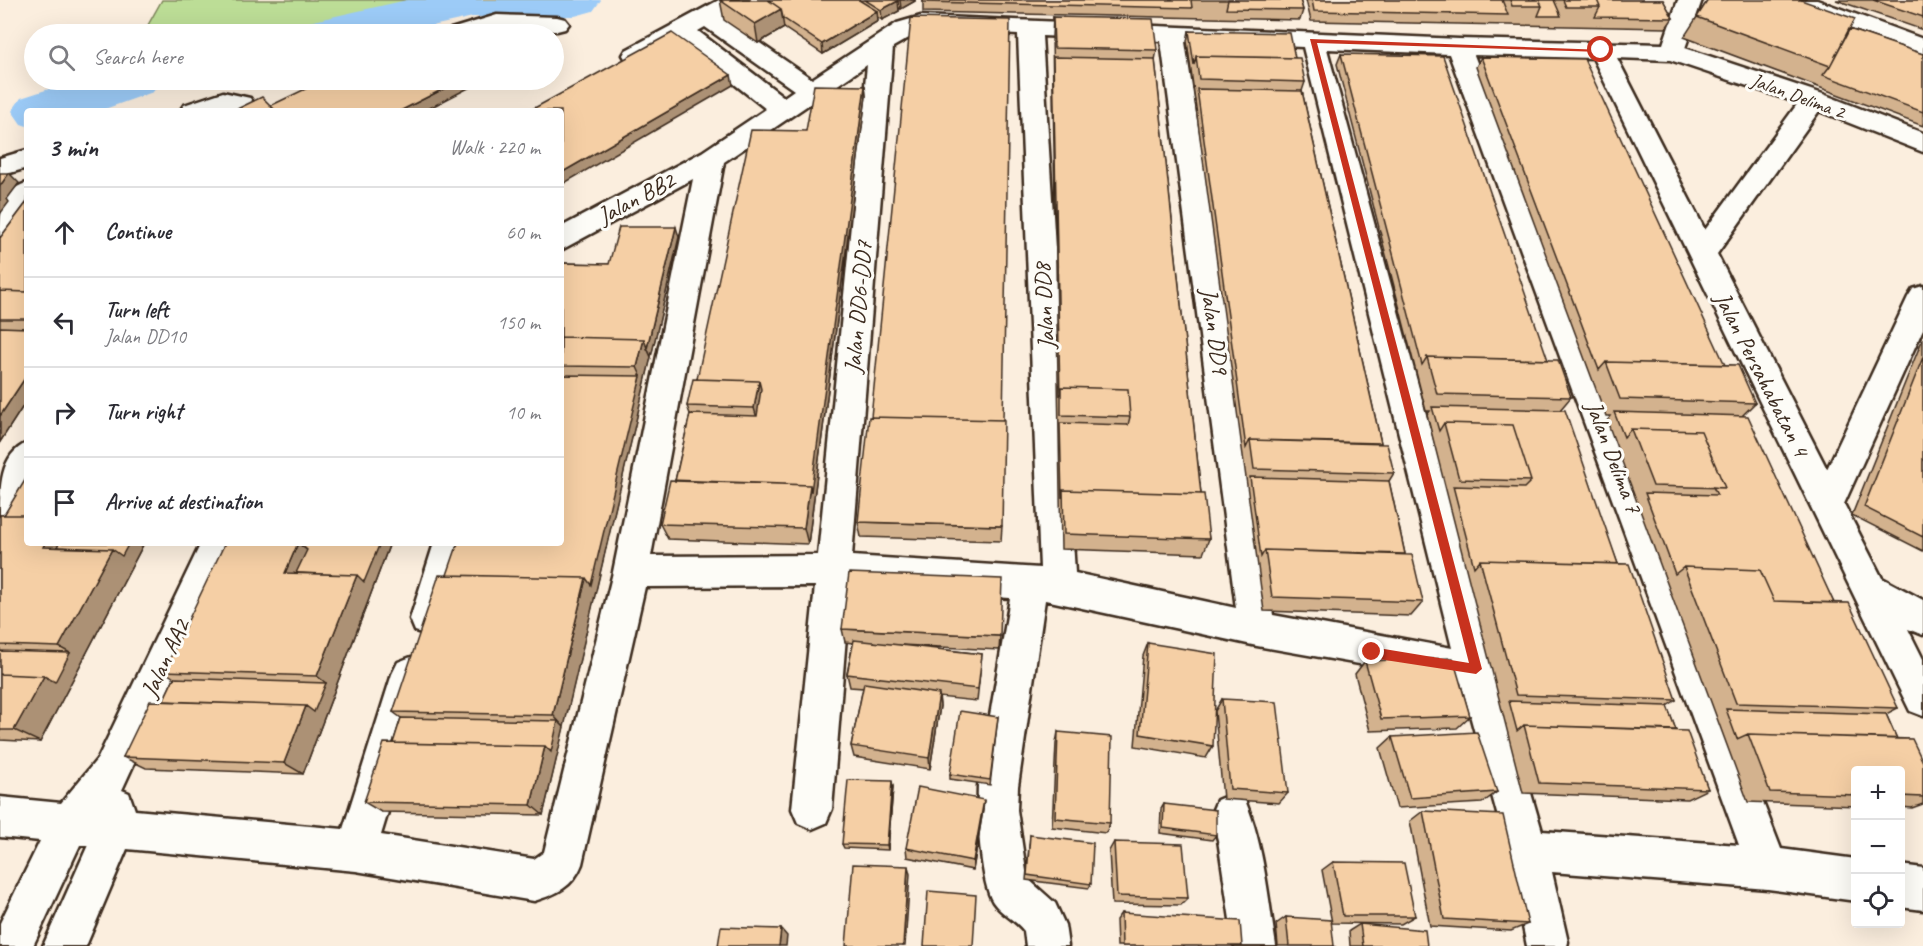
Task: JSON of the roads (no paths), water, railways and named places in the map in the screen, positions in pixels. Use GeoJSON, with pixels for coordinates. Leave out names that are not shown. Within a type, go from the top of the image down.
{"type":"FeatureCollection","features":[{"type":"Feature","properties":{"kind":"street"},"geometry":{"type":"LineString","coordinates":[[1672,52],[1690,0]]}},
{"type":"Feature","properties":{"kind":"street"},"geometry":{"type":"LineString","coordinates":[[1795,0],[1923,47]]}},
{"type":"Feature","properties":{"kind":"street"},"geometry":{"type":"LineString","coordinates":[[612,68],[734,1]]}},
{"type":"Feature","properties":{"kind":"street"},"geometry":{"type":"LineString","coordinates":[[706,17],[812,91]]}},
{"type":"Feature","properties":{"kind":"street"},"geometry":{"type":"LineString","coordinates":[[491,24],[497,22],[557,24]]}},
{"type":"Feature","properties":{"kind":"street","name":"Jalan BB2"},"geometry":{"type":"LineString","coordinates":[[564,238],[711,158],[905,28],[921,23],[1172,33]]}},
{"type":"Feature","properties":{"kind":"street","name":"Jalan DD8"},"geometry":{"type":"LineString","coordinates":[[1030,27],[1044,584],[998,786],[997,810],[1008,888],[1041,914],[1047,932],[1047,946]]}},
{"type":"Feature","properties":{"kind":"street"},"geometry":{"type":"LineString","coordinates":[[681,30],[784,110]]}},
{"type":"Feature","properties":{"kind":"street","name":"Jalan Delima 2"},"geometry":{"type":"LineString","coordinates":[[1172,33],[1459,47],[1672,52],[1814,100],[1923,143]]}},
{"type":"Feature","properties":{"kind":"street","name":"Jalan DD9"},"geometry":{"type":"LineString","coordinates":[[1172,33],[1257,630]]}},
{"type":"Feature","properties":{"kind":"street"},"geometry":{"type":"LineString","coordinates":[[1313,40],[1476,669],[1527,850],[1547,942]]}},
{"type":"Feature","properties":{"kind":"street","name":"Jalan DD6-DD7"},"geometry":{"type":"LineString","coordinates":[[812,809],[881,45]]}},
{"type":"Feature","properties":{"kind":"street","name":"Jalan Delima 7"},"geometry":{"type":"LineString","coordinates":[[1459,47],[1768,868]]}},
{"type":"Feature","properties":{"kind":"street","name":"Jalan Persahabatan 4"},"geometry":{"type":"LineString","coordinates":[[1601,50],[1923,698]]}},
{"type":"Feature","properties":{"kind":"street"},"geometry":{"type":"LineString","coordinates":[[200,108],[225,99],[241,104],[239,108]]}},
{"type":"Feature","properties":{"kind":"street"},"geometry":{"type":"LineString","coordinates":[[1702,254],[1814,100]]}},
{"type":"Feature","properties":{"kind":"street"},"geometry":{"type":"LineString","coordinates":[[0,817],[117,826],[356,851],[534,880],[547,876],[562,864],[631,572],[711,158]]}},
{"type":"Feature","properties":{"kind":"street"},"geometry":{"type":"LineString","coordinates":[[0,167],[24,160]]}},
{"type":"Feature","properties":{"kind":"street"},"geometry":{"type":"LineString","coordinates":[[0,230],[24,196]]}},
{"type":"Feature","properties":{"kind":"street"},"geometry":{"type":"LineString","coordinates":[[1827,504],[1923,297]]}},
{"type":"Feature","properties":{"kind":"street"},"geometry":{"type":"LineString","coordinates":[[0,501],[24,462]]}},
{"type":"Feature","properties":{"kind":"street","name":"Jalan AA2"},"geometry":{"type":"LineString","coordinates":[[11,946],[69,824],[112,772],[217,546]]}},
{"type":"Feature","properties":{"kind":"street"},"geometry":{"type":"LineString","coordinates":[[356,851],[450,546]]}},
{"type":"Feature","properties":{"kind":"street"},"geometry":{"type":"LineString","coordinates":[[631,572],[834,570],[1044,584],[1257,630],[1476,669]]}},
{"type":"Feature","properties":{"kind":"street"},"geometry":{"type":"LineString","coordinates":[[1869,589],[1923,619]]}},
{"type":"Feature","properties":{"kind":"street"},"geometry":{"type":"LineString","coordinates":[[64,946],[117,826],[112,772]]}},
{"type":"Feature","properties":{"kind":"street"},"geometry":{"type":"LineString","coordinates":[[1232,814],[1255,946]]}},
{"type":"Feature","properties":{"kind":"street"},"geometry":{"type":"LineString","coordinates":[[1527,850],[1768,868],[1851,879]]}},
{"type":"Feature","properties":{"kind":"street"},"geometry":{"type":"LineString","coordinates":[[1905,887],[1923,889]]}},
{"type":"Feature","properties":{"kind":"waterway"},"geometry":{"type":"LineString","coordinates":[[372,24],[473,1],[575,0]]}},
{"type":"Feature","properties":{"kind":"waterway"},"geometry":{"type":"LineString","coordinates":[[50,108],[103,90]]}}]}
